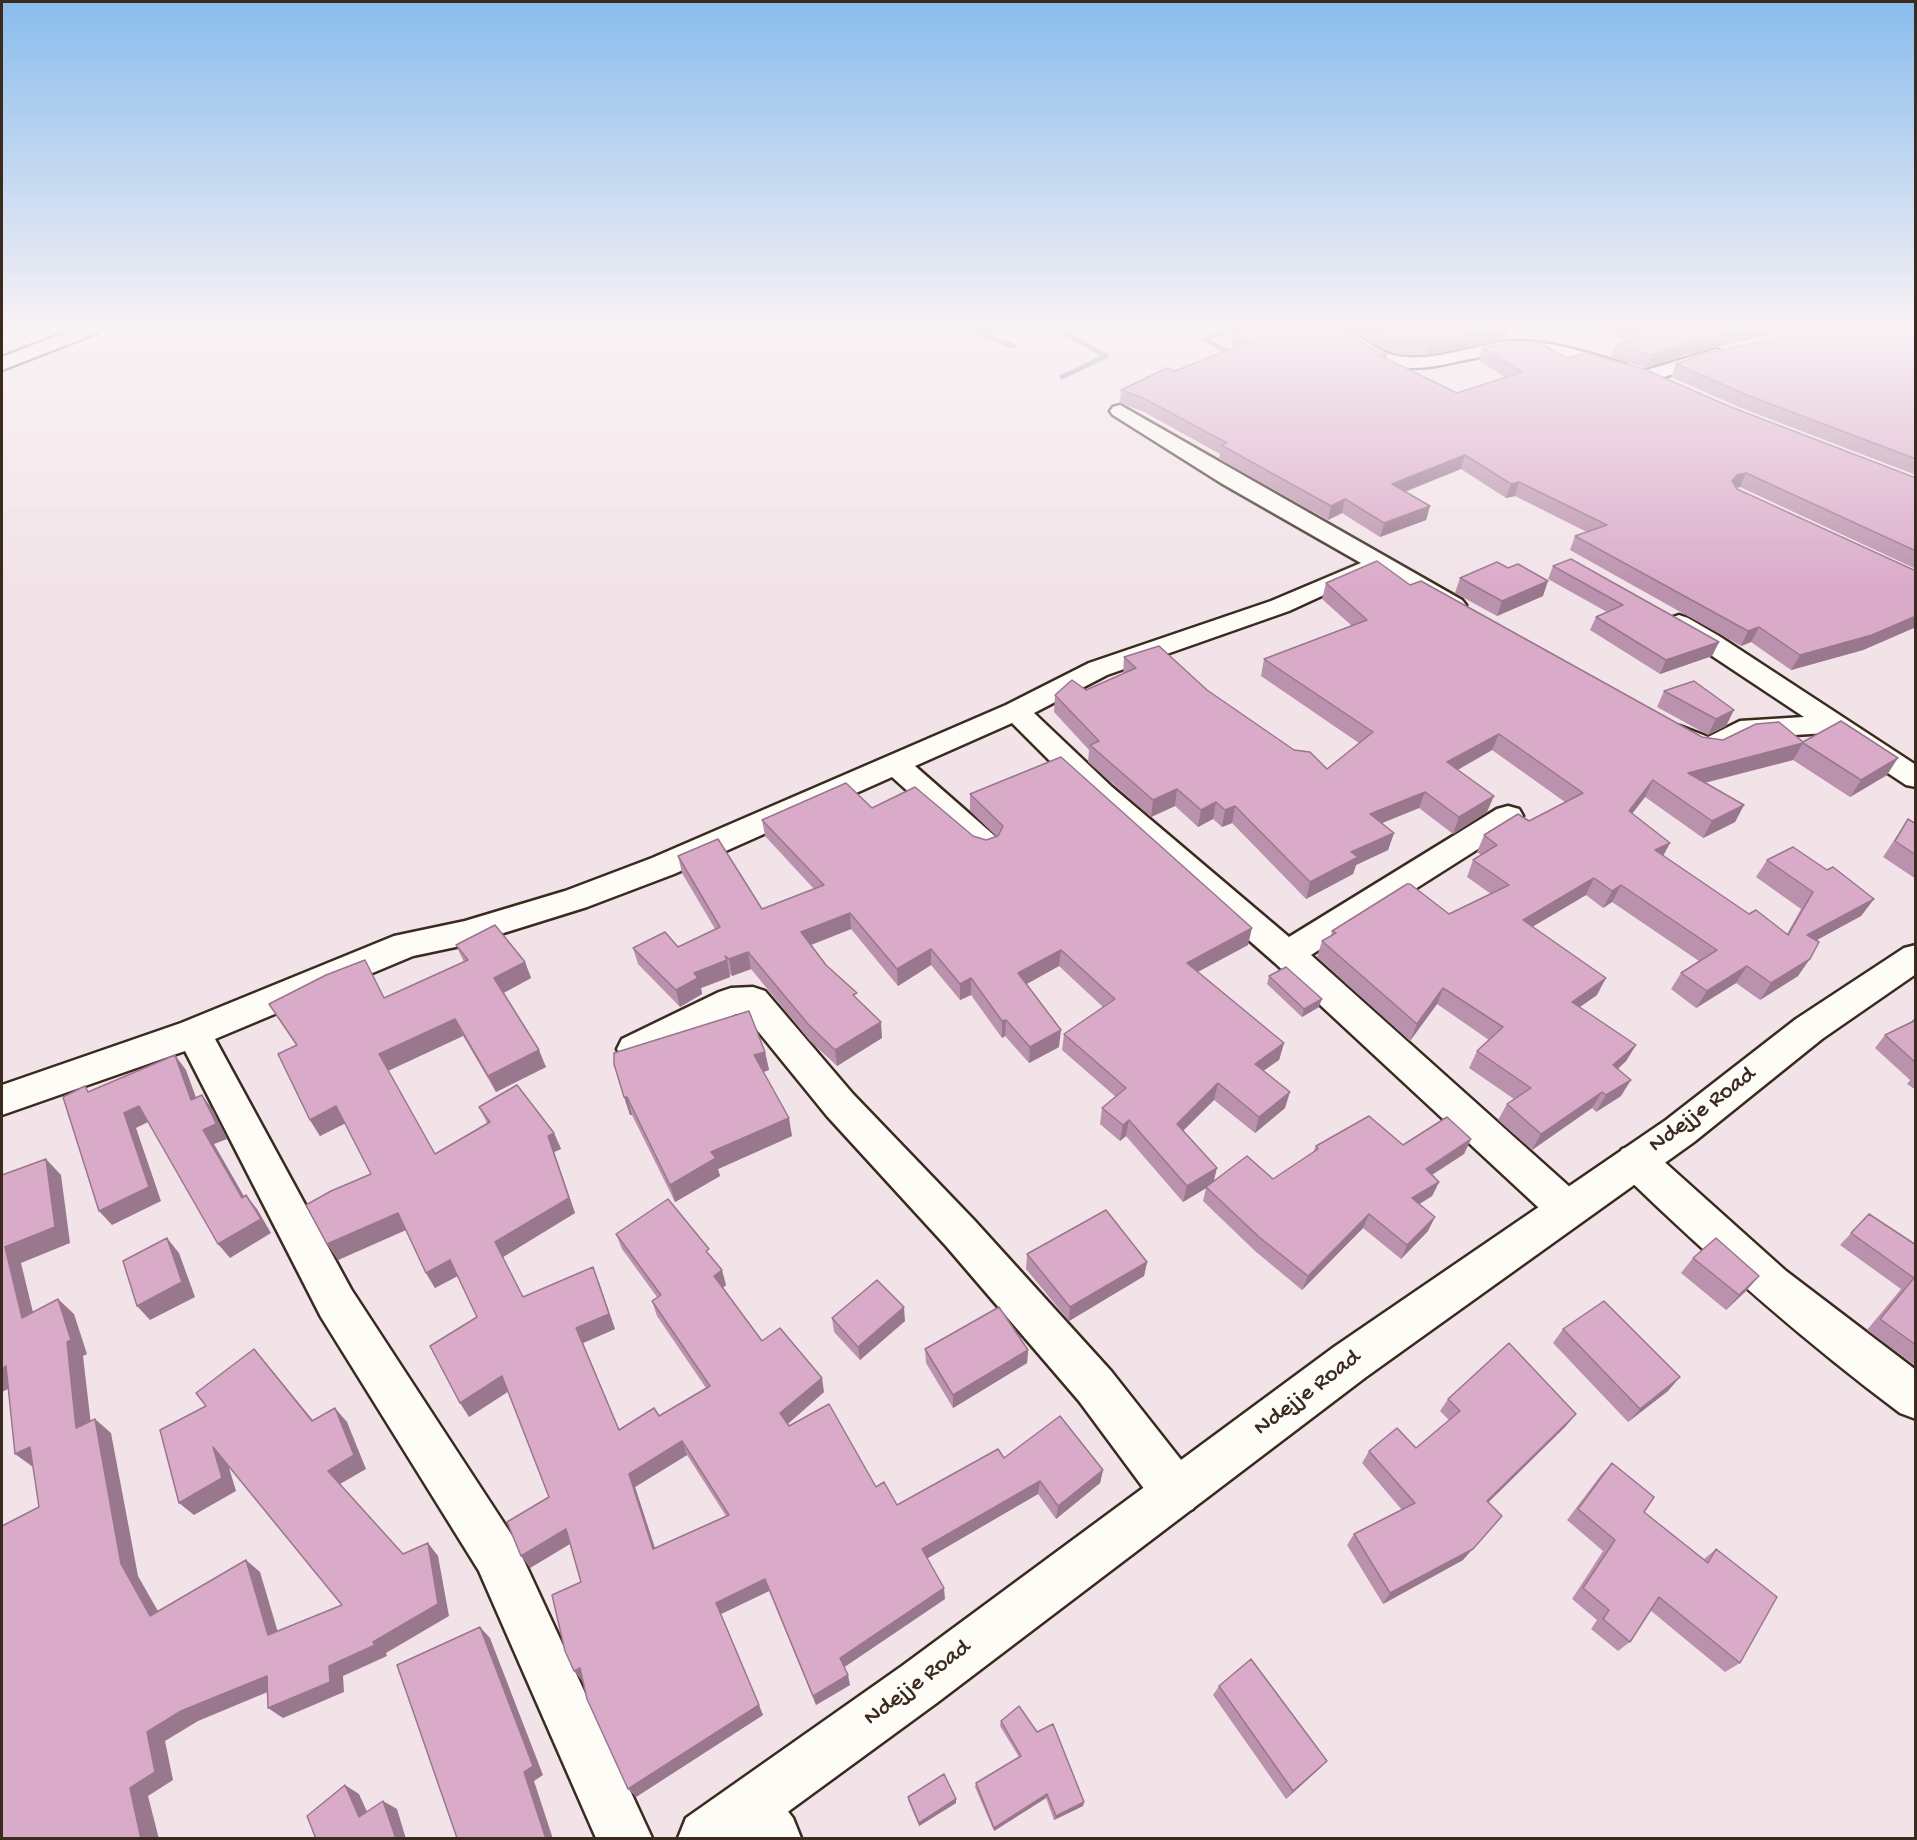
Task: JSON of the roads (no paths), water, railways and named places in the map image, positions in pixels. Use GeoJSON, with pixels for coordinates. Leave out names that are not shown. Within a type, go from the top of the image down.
{"type":"FeatureCollection","features":[{"type":"Feature","properties":{"kind":"street"},"geometry":{"type":"LineString","coordinates":[[1127,415],[1378,563],[1479,619]]}},
{"type":"Feature","properties":{"kind":"street"},"geometry":{"type":"LineString","coordinates":[[2,1100],[194,1033],[406,945],[465,933],[587,895],[663,866],[1016,711],[1098,669],[1280,606],[1378,563]]}},
{"type":"Feature","properties":{"kind":"street"},"geometry":{"type":"LineString","coordinates":[[1655,610],[1756,669],[1830,724],[1916,778]]}},
{"type":"Feature","properties":{"kind":"street"},"geometry":{"type":"LineString","coordinates":[[1158,647],[1183,669]]}},
{"type":"Feature","properties":{"kind":"street"},"geometry":{"type":"LineString","coordinates":[[1016,711],[1101,794],[1287,954],[1567,1209]]}},
{"type":"Feature","properties":{"kind":"street"},"geometry":{"type":"LineString","coordinates":[[1658,722],[1704,746],[1713,746],[1740,730],[1830,724]]}},
{"type":"Feature","properties":{"kind":"street"},"geometry":{"type":"LineString","coordinates":[[895,764],[985,844]]}},
{"type":"Feature","properties":{"kind":"street"},"geometry":{"type":"LineString","coordinates":[[1287,954],[1508,816]]}},
{"type":"Feature","properties":{"kind":"street","name":"Ndejje Road"},"geometry":{"type":"LineString","coordinates":[[706,1839],[761,1822],[920,1684],[1044,1589],[1350,1362],[1680,1131],[1809,1029],[1915,958]]}},
{"type":"Feature","properties":{"kind":"street"},"geometry":{"type":"LineString","coordinates":[[634,1049],[731,1001],[753,1000],[840,1105],[960,1233],[1095,1386],[1176,1492]]}},
{"type":"Feature","properties":{"kind":"street"},"geometry":{"type":"LineString","coordinates":[[194,1033],[336,1303],[496,1554],[624,1839]]}},
{"type":"Feature","properties":{"kind":"street"},"geometry":{"type":"LineString","coordinates":[[1636,1161],[1737,1257],[1881,1372],[1916,1396]]}}]}
